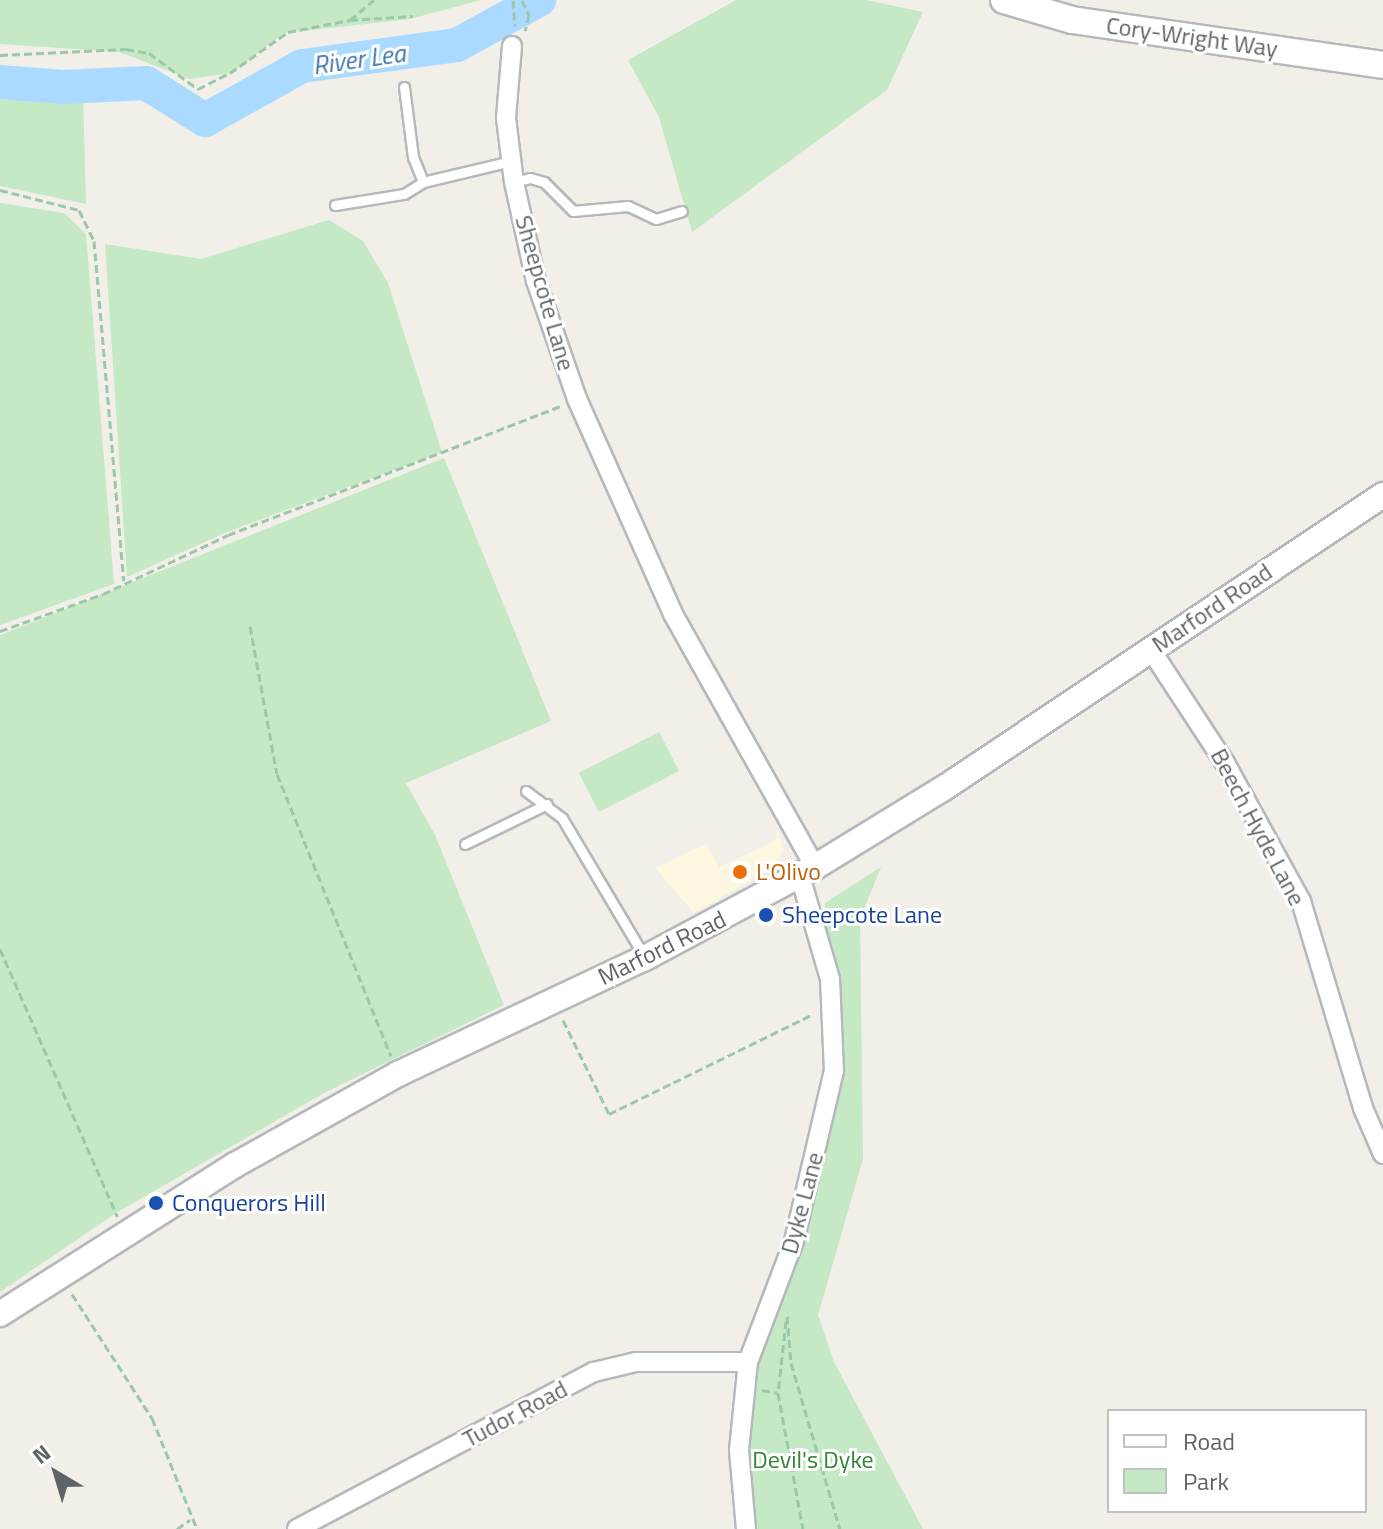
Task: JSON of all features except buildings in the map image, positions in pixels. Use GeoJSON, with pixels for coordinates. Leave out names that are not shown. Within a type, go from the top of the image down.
{"type":"FeatureCollection","features":[{"type":"Feature","properties":{"kind":"main road","name":"Cory-Wright Way"},"geometry":{"type":"LineString","coordinates":[[1004,0],[1072,20],[1383,65]]}},
{"type":"Feature","properties":{"kind":"street","name":"Sheepcote Lane"},"geometry":{"type":"LineString","coordinates":[[512,46],[506,118],[514,182],[536,281],[577,399],[673,614],[807,871]]}},
{"type":"Feature","properties":{"kind":"street","name":"Marford Road"},"geometry":{"type":"LineString","coordinates":[[0,1314],[235,1165],[398,1074],[645,958],[807,871],[1151,650],[1383,495]]}},
{"type":"Feature","properties":{"kind":"street","name":"Beech Hyde Lane"},"geometry":{"type":"LineString","coordinates":[[1151,650],[1225,763],[1301,901],[1363,1108],[1383,1154]]}},
{"type":"Feature","properties":{"kind":"street","name":"Dyke Lane"},"geometry":{"type":"LineString","coordinates":[[746,1529],[739,1450],[748,1362],[808,1192],[834,1071],[826,966],[807,871]]}},
{"type":"Feature","properties":{"kind":"street","name":"Tudor Road"},"geometry":{"type":"LineString","coordinates":[[297,1529],[594,1372],[636,1362],[748,1362]]}},
{"type":"Feature","properties":{"kind":"lane"},"geometry":{"type":"LineString","coordinates":[[404,87],[413,157],[423,182]]}},
{"type":"Feature","properties":{"kind":"lane"},"geometry":{"type":"LineString","coordinates":[[335,205],[404,194],[423,182],[511,161]]}},
{"type":"Feature","properties":{"kind":"lane"},"geometry":{"type":"LineString","coordinates":[[514,182],[530,178],[544,182],[573,211],[628,206],[656,219],[682,211]]}},
{"type":"Feature","properties":{"kind":"lane"},"geometry":{"type":"LineString","coordinates":[[526,791],[562,818],[645,958]]}},
{"type":"Feature","properties":{"kind":"lane"},"geometry":{"type":"LineString","coordinates":[[465,844],[547,804]]}},
{"type":"Feature","properties":{"kind":"path"},"geometry":{"type":"LineString","coordinates":[[350,20],[374,0]]}},
{"type":"Feature","properties":{"kind":"path"},"geometry":{"type":"LineString","coordinates":[[513,0],[515,25]]}},
{"type":"Feature","properties":{"kind":"path"},"geometry":{"type":"LineString","coordinates":[[522,0],[529,15],[527,31]]}},
{"type":"Feature","properties":{"kind":"path"},"geometry":{"type":"LineString","coordinates":[[0,55],[126,49],[149,53],[198,89],[230,73],[288,32],[350,20],[413,16]]}},
{"type":"Feature","properties":{"kind":"path"},"geometry":{"type":"LineString","coordinates":[[0,190],[79,210],[94,241],[124,581]]}},
{"type":"Feature","properties":{"kind":"path"},"geometry":{"type":"LineString","coordinates":[[0,631],[577,399]]}},
{"type":"Feature","properties":{"kind":"path"},"geometry":{"type":"LineString","coordinates":[[250,626],[277,774],[398,1074]]}},
{"type":"Feature","properties":{"kind":"path"},"geometry":{"type":"LineString","coordinates":[[0,949],[125,1234]]}},
{"type":"Feature","properties":{"kind":"path"},"geometry":{"type":"LineString","coordinates":[[553,1001],[609,1114],[831,1005]]}},
{"type":"Feature","properties":{"kind":"path"},"geometry":{"type":"LineString","coordinates":[[60,1275],[152,1418],[190,1520],[197,1529]]}},
{"type":"Feature","properties":{"kind":"path"},"geometry":{"type":"LineString","coordinates":[[803,1529],[778,1393],[787,1309],[791,1363],[840,1529]]}},
{"type":"Feature","properties":{"kind":"path"},"geometry":{"type":"LineString","coordinates":[[177,1529],[190,1520]]}},
{"type":"Feature","properties":{"kind":"shaded area"},"geometry":{"type":"Polygon","coordinates":[[[778,830],[783,851],[769,870],[694,913],[655,868],[706,844],[719,867],[775,841],[778,830]]]}},
{"type":"Feature","properties":{"kind":"green space"},"geometry":{"type":"Polygon","coordinates":[[[0,0],[481,0],[410,19],[284,33],[232,73],[190,79],[119,52],[0,44],[0,0]]]}},
{"type":"Feature","properties":{"kind":"green space"},"geometry":{"type":"Polygon","coordinates":[[[736,0],[866,0],[923,12],[887,90],[692,232],[659,117],[628,60],[736,0]]]}},
{"type":"Feature","properties":{"kind":"green space"},"geometry":{"type":"Polygon","coordinates":[[[0,86],[83,92],[86,204],[0,186],[0,86]]]}},
{"type":"Feature","properties":{"kind":"green space"},"geometry":{"type":"Polygon","coordinates":[[[0,203],[64,213],[86,234],[114,584],[0,625],[0,203]]]}},
{"type":"Feature","properties":{"kind":"green space"},"geometry":{"type":"Polygon","coordinates":[[[329,220],[363,241],[388,283],[442,452],[227,532],[127,577],[105,244],[201,259],[329,220]]]}},
{"type":"Feature","properties":{"kind":"green space"},"geometry":{"type":"Polygon","coordinates":[[[444,458],[551,721],[406,783],[435,835],[504,1005],[324,1093],[116,1213],[0,1292],[0,635],[444,458]]]}},
{"type":"Feature","properties":{"kind":"green space"},"geometry":{"type":"Polygon","coordinates":[[[659,732],[679,771],[599,812],[579,773],[659,732]]]}},
{"type":"Feature","properties":{"kind":"green space","name":"Devil's Dyke"},"geometry":{"type":"Polygon","coordinates":[[[881,867],[860,919],[863,1159],[818,1315],[834,1362],[923,1529],[754,1529],[747,1445],[757,1346],[838,1064],[825,903],[881,867]]]}},
{"type":"Feature","properties":{"kind":"waterway","name":"River Lea"},"geometry":{"type":"LineString","coordinates":[[0,82],[63,87],[146,83],[205,120],[302,66],[457,45],[539,0]]}},
{"type":"Feature","properties":{"kind":"place","name":"L'Olivo"},"geometry":{"type":"Point","coordinates":[740,872]}},
{"type":"Feature","properties":{"kind":"place","name":"Sheepcote Lane"},"geometry":{"type":"Point","coordinates":[766,915]}},
{"type":"Feature","properties":{"kind":"place","name":"Conquerors Hill"},"geometry":{"type":"Point","coordinates":[156,1203]}}]}
